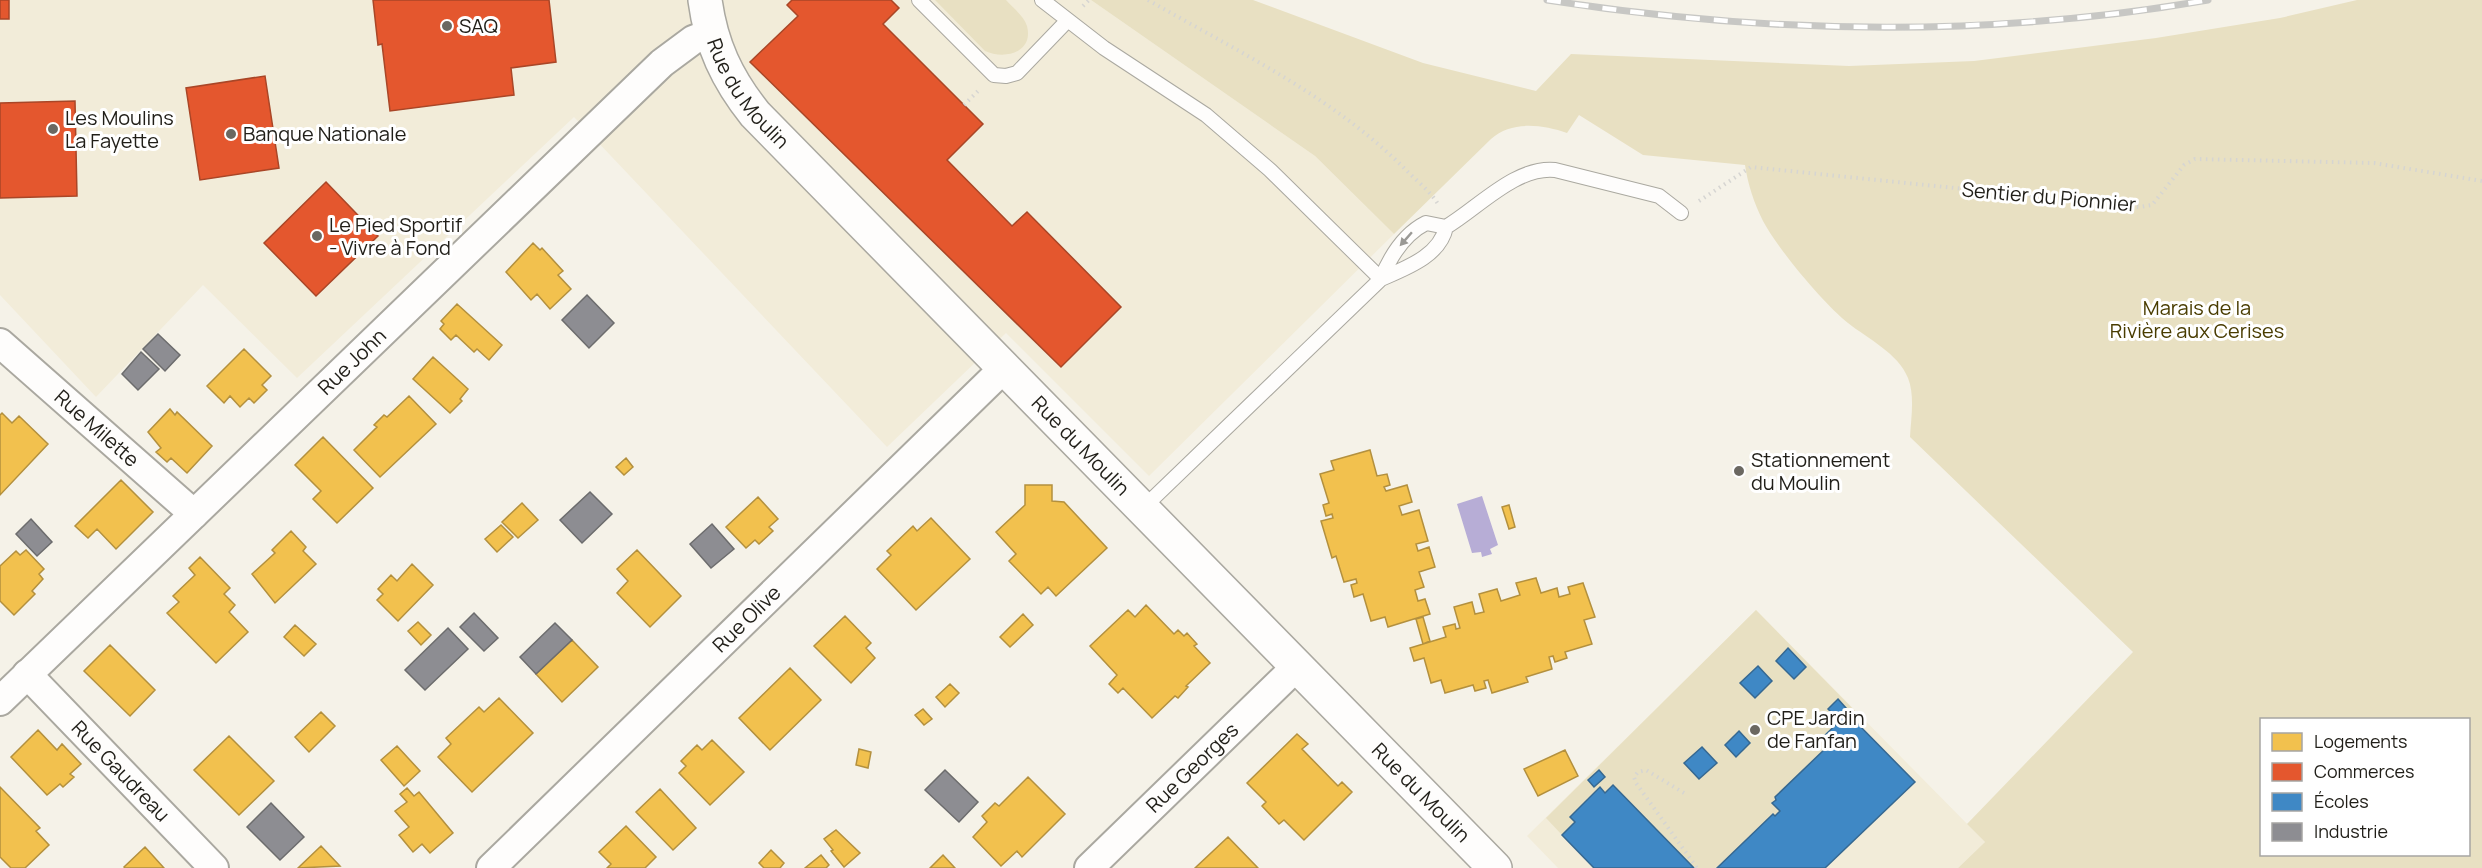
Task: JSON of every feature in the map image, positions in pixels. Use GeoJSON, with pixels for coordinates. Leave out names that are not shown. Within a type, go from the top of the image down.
{"type":"FeatureCollection","features":[{"type":"Feature","properties":{"kind":"street","name":"Rue du Moulin"},"geometry":{"type":"LineString","coordinates":[[705,0],[711,33],[731,83],[754,114],[1495,868]]}},
{"type":"Feature","properties":{"kind":"street","name":"Rue John"},"geometry":{"type":"LineString","coordinates":[[0,701],[662,63],[693,40],[711,33]]}},
{"type":"Feature","properties":{"kind":"street","name":"Rue Milette"},"geometry":{"type":"LineString","coordinates":[[0,343],[194,514]]}},
{"type":"Feature","properties":{"kind":"street","name":"Rue Olive"},"geometry":{"type":"LineString","coordinates":[[491,868],[1003,369]]}},
{"type":"Feature","properties":{"kind":"street","name":"Rue Georges"},"geometry":{"type":"LineString","coordinates":[[1089,868],[1296,667]]}},
{"type":"Feature","properties":{"kind":"street","name":"Rue Gaudreau"},"geometry":{"type":"LineString","coordinates":[[27,674],[214,868]]}},
{"type":"Feature","properties":{"kind":"lane"},"geometry":{"type":"LineString","coordinates":[[919,0],[994,75],[1006,76],[1017,73],[1067,21]]}},
{"type":"Feature","properties":{"kind":"lane"},"geometry":{"type":"LineString","coordinates":[[1042,0],[1067,21],[1206,115],[1270,170],[1381,279]]}},
{"type":"Feature","properties":{"kind":"lane"},"geometry":{"type":"LineString","coordinates":[[1142,509],[1381,279],[1408,267],[1433,251],[1444,237],[1446,227],[1523,175],[1546,169],[1659,196],[1681,213]]}},
{"type":"Feature","properties":{"kind":"lane"},"geometry":{"type":"LineString","coordinates":[[1381,279],[1389,258],[1416,228],[1426,223],[1446,227]]}},
{"type":"Feature","properties":{"kind":"path"},"geometry":{"type":"LineString","coordinates":[[1148,0],[1289,81],[1364,132],[1394,158],[1436,201],[1446,227]]}},
{"type":"Feature","properties":{"kind":"path","name":"Sentier du Pionnier"},"geometry":{"type":"LineString","coordinates":[[1681,213],[1751,167],[2139,207],[2152,205],[2184,165],[2195,159],[2374,163],[2482,181]]}},
{"type":"Feature","properties":{"kind":"path"},"geometry":{"type":"LineString","coordinates":[[1684,793],[1646,770],[1638,772],[1634,777],[1697,868]]}},
{"type":"Feature","properties":{"kind":"shaded area"},"geometry":{"type":"Polygon","coordinates":[[[0,0],[1091,0],[1315,156],[1394,234],[1149,476],[1006,333],[887,447],[574,117],[297,378],[203,285],[96,397],[0,295],[0,0]]]}},
{"type":"Feature","properties":{"kind":"shaded area"},"geometry":{"type":"Polygon","coordinates":[[[1482,496],[1498,545],[1490,549],[1492,554],[1482,557],[1481,552],[1472,553],[1457,504],[1482,496]]]}},
{"type":"Feature","properties":{"kind":"shaded area","name":"CPE Jardin de Fanfan"},"geometry":{"type":"Polygon","coordinates":[[[1756,610],[1985,842],[1958,868],[1558,868],[1527,836],[1756,610]]]}},
{"type":"Feature","properties":{"kind":"green space"},"geometry":{"type":"Polygon","coordinates":[[[935,0],[1006,0],[1026,22],[1028,35],[1026,43],[1016,52],[1008,54],[993,54],[985,51],[935,0]]]}},
{"type":"Feature","properties":{"kind":"green space","name":"Marais de la Rivière aux Cerises"},"geometry":{"type":"Polygon","coordinates":[[[1091,0],[1253,0],[1423,63],[1536,91],[1571,54],[1849,66],[1974,61],[2156,38],[2280,18],[2357,0],[2482,0],[2482,868],[1958,868],[1985,842],[1967,824],[2133,652],[1910,437],[1911,392],[1903,369],[1882,347],[1838,314],[1790,260],[1770,233],[1760,214],[1754,201],[1745,165],[1643,155],[1579,115],[1567,133],[1528,126],[1499,133],[1394,234],[1315,156],[1091,0]]]}},
{"type":"Feature","properties":{"kind":"green space"},"geometry":{"type":"Polygon","coordinates":[[[1756,610],[1859,715],[1853,721],[1846,715],[1822,739],[1828,746],[1775,797],[1773,804],[1780,811],[1775,816],[1773,814],[1717,868],[1694,868],[1600,788],[1570,817],[1575,822],[1562,835],[1546,818],[1756,610]]]}},
{"type":"Feature","properties":{"kind":"building: Logements"},"geometry":{"type":"Polygon","coordinates":[[[533,243],[540,250],[542,248],[563,271],[558,275],[571,289],[550,309],[537,294],[531,300],[506,272],[533,243]]]}},
{"type":"Feature","properties":{"kind":"building: Logements"},"geometry":{"type":"Polygon","coordinates":[[[457,304],[502,345],[489,360],[477,349],[474,352],[456,335],[451,340],[440,329],[444,324],[441,321],[457,304]]]}},
{"type":"Feature","properties":{"kind":"building: Logements"},"geometry":{"type":"Polygon","coordinates":[[[244,349],[271,376],[262,385],[267,390],[254,403],[249,398],[240,407],[230,396],[224,403],[207,386],[244,349]]]}},
{"type":"Feature","properties":{"kind":"building: Logements"},"geometry":{"type":"Polygon","coordinates":[[[433,357],[468,389],[460,399],[462,401],[450,413],[413,379],[433,357]]]}},
{"type":"Feature","properties":{"kind":"building: Logements"},"geometry":{"type":"Polygon","coordinates":[[[409,396],[436,424],[380,477],[354,450],[377,427],[374,425],[384,415],[387,417],[409,396]]]}},
{"type":"Feature","properties":{"kind":"building: Logements"},"geometry":{"type":"Polygon","coordinates":[[[170,409],[175,415],[177,412],[212,446],[187,473],[171,458],[167,462],[156,452],[161,448],[148,432],[170,409]]]}},
{"type":"Feature","properties":{"kind":"building: Logements"},"geometry":{"type":"Polygon","coordinates":[[[2,413],[12,423],[19,416],[48,444],[0,495],[0,415],[2,413]]]}},
{"type":"Feature","properties":{"kind":"building: Logements"},"geometry":{"type":"Polygon","coordinates":[[[323,437],[373,488],[337,523],[313,499],[321,491],[295,465],[323,437]]]}},
{"type":"Feature","properties":{"kind":"building: Logements"},"geometry":{"type":"Polygon","coordinates":[[[1370,450],[1377,476],[1387,474],[1390,485],[1384,487],[1386,491],[1407,485],[1412,502],[1399,506],[1402,515],[1419,510],[1428,541],[1416,544],[1418,551],[1429,547],[1435,567],[1419,572],[1424,587],[1415,590],[1418,601],[1425,599],[1430,614],[1388,627],[1385,617],[1371,621],[1363,594],[1354,597],[1351,585],[1357,583],[1356,579],[1344,582],[1336,556],[1332,558],[1321,521],[1333,518],[1332,514],[1326,516],[1323,505],[1329,503],[1320,474],[1334,470],[1331,461],[1370,450]]]}},
{"type":"Feature","properties":{"kind":"building: Logements"},"geometry":{"type":"Polygon","coordinates":[[[626,458],[633,467],[624,475],[616,467],[626,458]]]}},
{"type":"Feature","properties":{"kind":"building: Logements"},"geometry":{"type":"Polygon","coordinates":[[[121,480],[153,512],[116,549],[97,529],[88,538],[75,526],[121,480]]]}},
{"type":"Feature","properties":{"kind":"building: Logements"},"geometry":{"type":"Polygon","coordinates":[[[1025,485],[1052,485],[1052,501],[1064,502],[1107,548],[1056,596],[1048,587],[1041,594],[1009,561],[1016,554],[996,532],[1025,505],[1025,485]]]}},
{"type":"Feature","properties":{"kind":"building: Logements"},"geometry":{"type":"Polygon","coordinates":[[[758,497],[778,519],[769,527],[773,531],[759,544],[755,540],[746,548],[726,527],[758,497]]]}},
{"type":"Feature","properties":{"kind":"building: Logements"},"geometry":{"type":"Polygon","coordinates":[[[522,503],[538,520],[518,538],[502,522],[522,503]]]}},
{"type":"Feature","properties":{"kind":"building: Logements"},"geometry":{"type":"Polygon","coordinates":[[[1509,505],[1515,527],[1509,529],[1502,507],[1509,505]]]}},
{"type":"Feature","properties":{"kind":"building: Logements"},"geometry":{"type":"Polygon","coordinates":[[[931,518],[970,559],[916,610],[877,569],[891,555],[887,551],[913,526],[917,531],[931,518]]]}},
{"type":"Feature","properties":{"kind":"building: Logements"},"geometry":{"type":"Polygon","coordinates":[[[501,525],[513,537],[497,552],[485,539],[501,525]]]}},
{"type":"Feature","properties":{"kind":"building: Logements"},"geometry":{"type":"Polygon","coordinates":[[[291,531],[306,547],[303,551],[316,564],[275,603],[252,574],[275,553],[272,550],[291,531]]]}},
{"type":"Feature","properties":{"kind":"building: Logements"},"geometry":{"type":"Polygon","coordinates":[[[26,550],[44,569],[39,574],[43,579],[32,591],[35,594],[14,615],[0,601],[0,566],[16,551],[20,555],[26,550]]]}},
{"type":"Feature","properties":{"kind":"building: Logements"},"geometry":{"type":"Polygon","coordinates":[[[637,550],[681,596],[650,627],[617,593],[628,581],[617,569],[637,550]]]}},
{"type":"Feature","properties":{"kind":"building: Logements"},"geometry":{"type":"Polygon","coordinates":[[[200,557],[230,588],[224,594],[235,605],[229,612],[248,632],[216,663],[167,613],[179,602],[173,596],[195,575],[189,568],[200,557]]]}},
{"type":"Feature","properties":{"kind":"building: Logements"},"geometry":{"type":"Polygon","coordinates":[[[412,564],[433,585],[398,621],[377,600],[383,594],[378,589],[391,575],[397,581],[412,564]]]}},
{"type":"Feature","properties":{"kind":"building: Logements"},"geometry":{"type":"Polygon","coordinates":[[[1536,578],[1541,593],[1557,588],[1559,597],[1570,594],[1568,587],[1583,583],[1595,617],[1584,620],[1592,644],[1565,652],[1567,658],[1555,662],[1553,656],[1549,657],[1552,669],[1526,677],[1528,682],[1492,693],[1488,680],[1484,681],[1486,688],[1475,691],[1473,685],[1445,693],[1441,680],[1431,683],[1424,658],[1414,661],[1410,648],[1446,637],[1443,627],[1455,624],[1456,629],[1460,628],[1454,607],[1472,602],[1475,614],[1484,612],[1479,594],[1497,589],[1501,601],[1520,595],[1516,583],[1536,578]]]}},
{"type":"Feature","properties":{"kind":"building: Logements"},"geometry":{"type":"Polygon","coordinates":[[[1146,605],[1174,634],[1178,630],[1184,636],[1187,633],[1197,644],[1194,646],[1210,663],[1186,686],[1188,687],[1178,698],[1175,696],[1152,718],[1123,688],[1118,693],[1109,684],[1117,675],[1090,646],[1128,610],[1135,617],[1146,605]]]}},
{"type":"Feature","properties":{"kind":"building: Logements"},"geometry":{"type":"Polygon","coordinates":[[[1023,614],[1033,625],[1010,647],[1000,637],[1023,614]]]}},
{"type":"Feature","properties":{"kind":"building: Logements"},"geometry":{"type":"Polygon","coordinates":[[[845,616],[871,643],[866,648],[875,658],[851,683],[814,646],[845,616]]]}},
{"type":"Feature","properties":{"kind":"building: Logements"},"geometry":{"type":"Polygon","coordinates":[[[1423,617],[1430,641],[1423,644],[1416,619],[1423,617]]]}},
{"type":"Feature","properties":{"kind":"building: Logements"},"geometry":{"type":"Polygon","coordinates":[[[418,622],[431,635],[421,645],[408,631],[418,622]]]}},
{"type":"Feature","properties":{"kind":"building: Logements"},"geometry":{"type":"Polygon","coordinates":[[[295,625],[316,644],[304,656],[284,637],[295,625]]]}},
{"type":"Feature","properties":{"kind":"building: Logements"},"geometry":{"type":"Polygon","coordinates":[[[572,640],[598,667],[562,702],[536,674],[572,640]]]}},
{"type":"Feature","properties":{"kind":"building: Logements"},"geometry":{"type":"Polygon","coordinates":[[[110,645],[155,690],[130,716],[84,671],[110,645]]]}},
{"type":"Feature","properties":{"kind":"building: Logements"},"geometry":{"type":"Polygon","coordinates":[[[790,668],[821,700],[770,750],[739,718],[790,668]]]}},
{"type":"Feature","properties":{"kind":"building: Logements"},"geometry":{"type":"Polygon","coordinates":[[[950,684],[959,693],[945,707],[936,697],[950,684]]]}},
{"type":"Feature","properties":{"kind":"building: Logements"},"geometry":{"type":"Polygon","coordinates":[[[499,698],[533,733],[472,792],[438,757],[451,744],[446,738],[479,707],[484,712],[499,698]]]}},
{"type":"Feature","properties":{"kind":"building: Logements"},"geometry":{"type":"Polygon","coordinates":[[[923,709],[932,719],[924,725],[915,715],[923,709]]]}},
{"type":"Feature","properties":{"kind":"building: Logements"},"geometry":{"type":"Polygon","coordinates":[[[321,712],[335,726],[309,752],[295,737],[321,712]]]}},
{"type":"Feature","properties":{"kind":"building: Logements"},"geometry":{"type":"Polygon","coordinates":[[[38,730],[57,750],[62,744],[81,764],[70,774],[74,777],[63,787],[60,784],[47,795],[11,757],[38,730]]]}},
{"type":"Feature","properties":{"kind":"building: Logements"},"geometry":{"type":"Polygon","coordinates":[[[1297,734],[1308,744],[1302,749],[1338,786],[1342,782],[1352,792],[1304,840],[1284,820],[1279,824],[1262,806],[1266,802],[1247,783],[1297,734]]]}},
{"type":"Feature","properties":{"kind":"building: Logements"},"geometry":{"type":"Polygon","coordinates":[[[229,736],[274,781],[239,815],[194,770],[229,736]]]}},
{"type":"Feature","properties":{"kind":"building: Logements"},"geometry":{"type":"Polygon","coordinates":[[[712,740],[744,772],[710,805],[679,773],[686,766],[681,761],[697,745],[702,750],[712,740]]]}},
{"type":"Feature","properties":{"kind":"building: Logements"},"geometry":{"type":"Polygon","coordinates":[[[397,746],[420,771],[404,786],[381,760],[397,746]]]}},
{"type":"Feature","properties":{"kind":"building: Logements"},"geometry":{"type":"Polygon","coordinates":[[[859,749],[871,752],[868,768],[856,765],[859,749]]]}},
{"type":"Feature","properties":{"kind":"building: Logements"},"geometry":{"type":"Polygon","coordinates":[[[1565,750],[1578,776],[1538,796],[1524,769],[1565,750]]]}},
{"type":"Feature","properties":{"kind":"building: Logements"},"geometry":{"type":"Polygon","coordinates":[[[1028,777],[1065,814],[1022,857],[1017,851],[1001,866],[973,837],[987,822],[982,816],[995,803],[999,806],[1028,777]]]}},
{"type":"Feature","properties":{"kind":"building: Logements"},"geometry":{"type":"Polygon","coordinates":[[[0,787],[40,828],[36,831],[49,845],[25,868],[11,868],[0,857],[0,787]]]}},
{"type":"Feature","properties":{"kind":"building: Logements"},"geometry":{"type":"Polygon","coordinates":[[[407,788],[414,796],[419,792],[453,833],[430,853],[422,844],[413,852],[399,835],[409,827],[395,811],[407,802],[400,794],[407,788]]]}},
{"type":"Feature","properties":{"kind":"building: Logements"},"geometry":{"type":"Polygon","coordinates":[[[660,789],[696,828],[673,850],[636,812],[660,789]]]}},
{"type":"Feature","properties":{"kind":"building: Logements"},"geometry":{"type":"Polygon","coordinates":[[[626,826],[656,857],[645,868],[607,868],[611,864],[599,852],[626,826]]]}},
{"type":"Feature","properties":{"kind":"building: Logements"},"geometry":{"type":"Polygon","coordinates":[[[836,830],[860,853],[844,867],[824,839],[836,830]]]}},
{"type":"Feature","properties":{"kind":"building: Logements"},"geometry":{"type":"Polygon","coordinates":[[[1228,837],[1258,868],[1195,868],[1228,837]]]}},
{"type":"Feature","properties":{"kind":"building: Logements"},"geometry":{"type":"Polygon","coordinates":[[[321,846],[340,866],[298,868],[321,846]]]}},
{"type":"Feature","properties":{"kind":"building: Logements"},"geometry":{"type":"Polygon","coordinates":[[[145,847],[164,868],[124,867],[145,847]]]}},
{"type":"Feature","properties":{"kind":"building: Logements"},"geometry":{"type":"Polygon","coordinates":[[[771,850],[784,863],[780,868],[764,868],[759,863],[771,850]]]}},
{"type":"Feature","properties":{"kind":"building: Logements"},"geometry":{"type":"Polygon","coordinates":[[[821,855],[829,865],[826,868],[805,868],[821,855]]]}},
{"type":"Feature","properties":{"kind":"building: Logements"},"geometry":{"type":"Polygon","coordinates":[[[943,855],[955,868],[930,868],[943,855]]]}},
{"type":"Feature","properties":{"kind":"building: Commerces"},"geometry":{"type":"Polygon","coordinates":[[[0,0],[9,0],[9,19],[0,19],[0,0]]]}},
{"type":"Feature","properties":{"kind":"building: Commerces"},"geometry":{"type":"Polygon","coordinates":[[[373,0],[549,0],[556,62],[511,68],[514,95],[390,111],[382,44],[378,45],[373,0]]]}},
{"type":"Feature","properties":{"kind":"building: Commerces"},"geometry":{"type":"Polygon","coordinates":[[[792,0],[891,0],[899,8],[883,24],[983,124],[947,160],[1012,226],[1027,212],[1121,307],[1061,367],[750,62],[798,16],[787,5],[792,0]]]}},
{"type":"Feature","properties":{"kind":"building: Commerces"},"geometry":{"type":"Polygon","coordinates":[[[265,76],[279,168],[200,180],[186,88],[265,76]]]}},
{"type":"Feature","properties":{"kind":"building: Commerces"},"geometry":{"type":"Polygon","coordinates":[[[75,101],[77,196],[0,198],[0,103],[75,101]]]}},
{"type":"Feature","properties":{"kind":"building: Commerces"},"geometry":{"type":"Polygon","coordinates":[[[326,182],[378,236],[316,296],[264,243],[326,182]]]}},
{"type":"Feature","properties":{"kind":"building: Écoles"},"geometry":{"type":"Polygon","coordinates":[[[1788,648],[1806,667],[1794,679],[1776,661],[1788,648]]]}},
{"type":"Feature","properties":{"kind":"building: Écoles"},"geometry":{"type":"Polygon","coordinates":[[[1758,666],[1772,681],[1755,698],[1740,683],[1758,666]]]}},
{"type":"Feature","properties":{"kind":"building: Écoles"},"geometry":{"type":"Polygon","coordinates":[[[1838,699],[1846,708],[1836,717],[1828,709],[1838,699]]]}},
{"type":"Feature","properties":{"kind":"building: Écoles"},"geometry":{"type":"Polygon","coordinates":[[[1846,715],[1854,720],[1915,782],[1825,868],[1717,868],[1773,814],[1775,816],[1780,811],[1772,803],[1776,800],[1775,797],[1828,746],[1821,739],[1846,715]]]}},
{"type":"Feature","properties":{"kind":"building: Écoles"},"geometry":{"type":"Polygon","coordinates":[[[1739,731],[1750,743],[1736,757],[1725,745],[1739,731]]]}},
{"type":"Feature","properties":{"kind":"building: Écoles"},"geometry":{"type":"Polygon","coordinates":[[[1702,747],[1717,763],[1699,779],[1684,763],[1702,747]]]}},
{"type":"Feature","properties":{"kind":"building: Écoles"},"geometry":{"type":"Polygon","coordinates":[[[1599,770],[1605,777],[1594,787],[1588,780],[1599,770]]]}},
{"type":"Feature","properties":{"kind":"building: Écoles"},"geometry":{"type":"Polygon","coordinates":[[[1613,785],[1694,868],[1594,868],[1562,835],[1575,822],[1570,817],[1600,787],[1605,793],[1613,785]]]}},
{"type":"Feature","properties":{"kind":"building: Industrie"},"geometry":{"type":"Polygon","coordinates":[[[587,295],[614,323],[589,348],[562,320],[587,295]]]}},
{"type":"Feature","properties":{"kind":"building: Industrie"},"geometry":{"type":"Polygon","coordinates":[[[158,334],[180,355],[165,371],[143,349],[158,334]]]}},
{"type":"Feature","properties":{"kind":"building: Industrie"},"geometry":{"type":"Polygon","coordinates":[[[141,352],[159,369],[138,390],[122,374],[141,352]]]}},
{"type":"Feature","properties":{"kind":"building: Industrie"},"geometry":{"type":"Polygon","coordinates":[[[590,492],[612,514],[582,543],[560,520],[590,492]]]}},
{"type":"Feature","properties":{"kind":"building: Industrie"},"geometry":{"type":"Polygon","coordinates":[[[31,519],[52,542],[37,556],[16,534],[31,519]]]}},
{"type":"Feature","properties":{"kind":"building: Industrie"},"geometry":{"type":"Polygon","coordinates":[[[712,524],[734,549],[711,568],[690,544],[712,524]]]}},
{"type":"Feature","properties":{"kind":"building: Industrie"},"geometry":{"type":"Polygon","coordinates":[[[474,613],[498,638],[484,651],[460,627],[474,613]]]}},
{"type":"Feature","properties":{"kind":"building: Industrie"},"geometry":{"type":"Polygon","coordinates":[[[555,623],[572,640],[536,674],[520,657],[555,623]]]}},
{"type":"Feature","properties":{"kind":"building: Industrie"},"geometry":{"type":"Polygon","coordinates":[[[448,628],[468,649],[425,690],[405,670],[448,628]]]}},
{"type":"Feature","properties":{"kind":"building: Industrie"},"geometry":{"type":"Polygon","coordinates":[[[945,770],[978,802],[959,822],[925,790],[945,770]]]}},
{"type":"Feature","properties":{"kind":"building: Industrie"},"geometry":{"type":"Polygon","coordinates":[[[271,803],[304,837],[280,860],[247,827],[271,803]]]}},
{"type":"Feature","properties":{"kind":"railway"},"geometry":{"type":"LineString","coordinates":[[1547,0],[1712,20],[1877,27],[1961,26],[2043,21],[2208,0]]}},
{"type":"Feature","properties":{"kind":"place","name":"SAQ"},"geometry":{"type":"Point","coordinates":[447,26]}},
{"type":"Feature","properties":{"kind":"place","name":"Les Moulins La Fayette"},"geometry":{"type":"Point","coordinates":[53,129]}},
{"type":"Feature","properties":{"kind":"place","name":"Banque Nationale"},"geometry":{"type":"Point","coordinates":[231,134]}},
{"type":"Feature","properties":{"kind":"place","name":"Le Pied Sportif - Vivre à Fond"},"geometry":{"type":"Point","coordinates":[317,236]}},
{"type":"Feature","properties":{"kind":"place","name":"Stationnement du Moulin"},"geometry":{"type":"Point","coordinates":[1739,471]}},
{"type":"Feature","properties":{"kind":"place","name":"CPE Jardin de Fanfan"},"geometry":{"type":"Point","coordinates":[1755,730]}}]}
